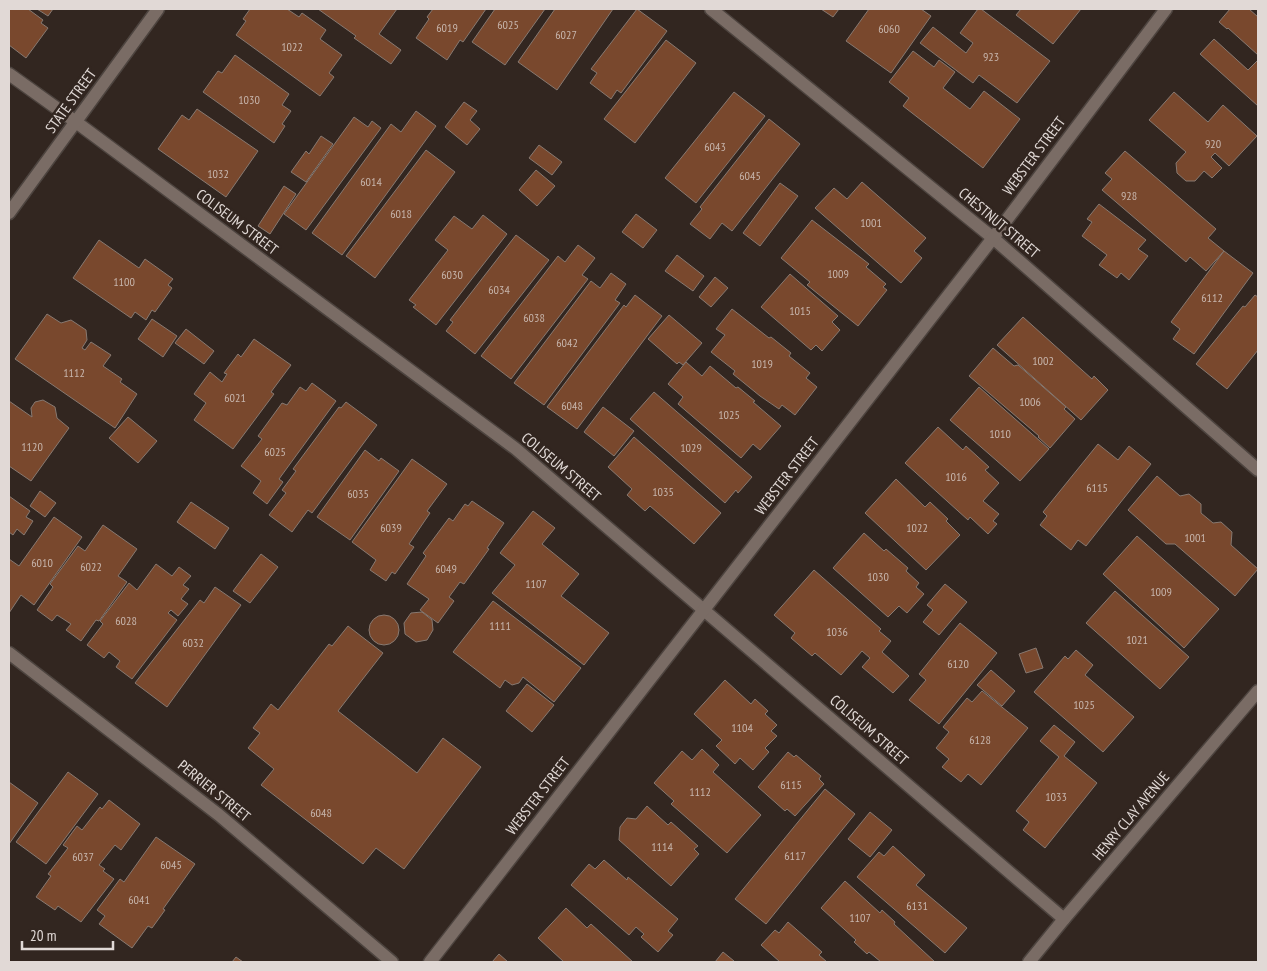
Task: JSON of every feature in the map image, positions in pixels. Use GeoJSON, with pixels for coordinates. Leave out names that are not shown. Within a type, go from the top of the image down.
{"type":"FeatureCollection","features":[{"type":"Feature","properties":{"kind":"street","name":"STATE STREET"},"geometry":{"type":"LineString","coordinates":[[9,213],[158,9]]}},
{"type":"Feature","properties":{"kind":"street","name":"CHESTNUT STREET"},"geometry":{"type":"LineString","coordinates":[[711,9],[993,238],[1258,470]]}},
{"type":"Feature","properties":{"kind":"street","name":"WEBSTER STREET"},"geometry":{"type":"LineString","coordinates":[[430,962],[993,238],[1166,9]]}},
{"type":"Feature","properties":{"kind":"street","name":"COLISEUM STREET"},"geometry":{"type":"LineString","coordinates":[[9,74],[516,449],[1064,919]]}},
{"type":"Feature","properties":{"kind":"street","name":"PERRIER STREET"},"geometry":{"type":"LineString","coordinates":[[9,653],[218,815],[392,962]]}},
{"type":"Feature","properties":{"kind":"street","name":"HENRY CLAY AVENUE"},"geometry":{"type":"LineString","coordinates":[[1029,962],[1258,691]]}},
{"type":"Feature","properties":{"kind":"building"},"geometry":{"type":"Polygon","coordinates":[[[9,9],[28,9],[43,20],[41,23],[48,28],[26,58],[9,45],[9,9]]]}},
{"type":"Feature","properties":{"kind":"building"},"geometry":{"type":"Polygon","coordinates":[[[37,9],[53,9],[48,16],[37,9]]]}},
{"type":"Feature","properties":{"kind":"building"},"geometry":{"type":"Polygon","coordinates":[[[250,9],[287,9],[299,17],[302,13],[326,30],[320,39],[342,55],[329,73],[334,77],[320,96],[236,35],[246,21],[243,19],[250,9]]]}},
{"type":"Feature","properties":{"kind":"building"},"geometry":{"type":"Polygon","coordinates":[[[318,9],[397,9],[379,34],[401,50],[391,64],[318,9]]]}},
{"type":"Feature","properties":{"kind":"building"},"geometry":{"type":"Polygon","coordinates":[[[433,9],[486,9],[463,42],[460,40],[447,60],[416,38],[429,19],[427,17],[433,9]]]}},
{"type":"Feature","properties":{"kind":"building"},"geometry":{"type":"Polygon","coordinates":[[[495,9],[545,9],[505,65],[472,42],[495,9]]]}},
{"type":"Feature","properties":{"kind":"building"},"geometry":{"type":"Polygon","coordinates":[[[555,9],[613,9],[557,90],[518,62],[555,9]]]}},
{"type":"Feature","properties":{"kind":"building"},"geometry":{"type":"Polygon","coordinates":[[[637,9],[667,31],[621,93],[617,90],[611,99],[590,83],[597,73],[591,69],[637,9]]]}},
{"type":"Feature","properties":{"kind":"building"},"geometry":{"type":"Polygon","coordinates":[[[821,9],[839,9],[833,17],[821,9]]]}},
{"type":"Feature","properties":{"kind":"building"},"geometry":{"type":"Polygon","coordinates":[[[869,9],[921,9],[931,16],[891,73],[846,41],[869,9]]]}},
{"type":"Feature","properties":{"kind":"building"},"geometry":{"type":"Polygon","coordinates":[[[978,9],[981,9],[1050,61],[1017,103],[979,75],[973,83],[920,43],[933,27],[966,53],[973,43],[960,33],[978,9]]]}},
{"type":"Feature","properties":{"kind":"building"},"geometry":{"type":"Polygon","coordinates":[[[1021,9],[1081,9],[1053,44],[1016,15],[1021,9]]]}},
{"type":"Feature","properties":{"kind":"building"},"geometry":{"type":"Polygon","coordinates":[[[1230,9],[1249,9],[1258,17],[1258,55],[1219,22],[1230,9]]]}},
{"type":"Feature","properties":{"kind":"building"},"geometry":{"type":"Polygon","coordinates":[[[1214,39],[1248,70],[1258,62],[1258,106],[1200,54],[1214,39]]]}},
{"type":"Feature","properties":{"kind":"building"},"geometry":{"type":"Polygon","coordinates":[[[666,40],[696,63],[635,143],[604,119],[666,40]]]}},
{"type":"Feature","properties":{"kind":"building"},"geometry":{"type":"Polygon","coordinates":[[[913,51],[934,67],[939,60],[955,72],[943,88],[970,109],[984,91],[1020,119],[983,168],[903,106],[909,98],[889,82],[913,51]]]}},
{"type":"Feature","properties":{"kind":"building"},"geometry":{"type":"Polygon","coordinates":[[[235,55],[289,94],[282,105],[291,111],[282,124],[285,126],[274,143],[203,92],[218,71],[222,73],[235,55]]]}},
{"type":"Feature","properties":{"kind":"building"},"geometry":{"type":"Polygon","coordinates":[[[734,92],[765,116],[696,203],[665,178],[734,92]]]}},
{"type":"Feature","properties":{"kind":"building"},"geometry":{"type":"Polygon","coordinates":[[[1174,92],[1208,122],[1223,105],[1257,136],[1229,166],[1215,153],[1211,157],[1222,168],[1212,178],[1204,171],[1195,181],[1186,181],[1177,173],[1176,163],[1186,152],[1149,120],[1174,92]]]}},
{"type":"Feature","properties":{"kind":"building"},"geometry":{"type":"Polygon","coordinates":[[[464,102],[477,111],[470,120],[480,129],[467,145],[445,127],[464,102]]]}},
{"type":"Feature","properties":{"kind":"building"},"geometry":{"type":"Polygon","coordinates":[[[197,109],[258,151],[226,197],[158,149],[182,115],[189,120],[197,109]]]}},
{"type":"Feature","properties":{"kind":"building"},"geometry":{"type":"Polygon","coordinates":[[[416,111],[436,126],[342,255],[312,233],[391,124],[401,132],[416,111]]]}},
{"type":"Feature","properties":{"kind":"building"},"geometry":{"type":"Polygon","coordinates":[[[354,117],[368,127],[372,121],[381,128],[306,230],[284,214],[354,117]]]}},
{"type":"Feature","properties":{"kind":"building"},"geometry":{"type":"Polygon","coordinates":[[[769,119],[800,144],[732,231],[722,223],[710,239],[690,224],[702,209],[700,207],[769,119]]]}},
{"type":"Feature","properties":{"kind":"building"},"geometry":{"type":"Polygon","coordinates":[[[321,136],[333,144],[306,182],[291,172],[306,151],[309,154],[321,136]]]}},
{"type":"Feature","properties":{"kind":"building"},"geometry":{"type":"Polygon","coordinates":[[[539,145],[562,162],[552,175],[529,158],[539,145]]]}},
{"type":"Feature","properties":{"kind":"building"},"geometry":{"type":"Polygon","coordinates":[[[426,150],[455,172],[375,278],[346,256],[426,150]]]}},
{"type":"Feature","properties":{"kind":"building"},"geometry":{"type":"Polygon","coordinates":[[[1125,151],[1216,229],[1208,238],[1224,251],[1206,271],[1190,257],[1186,262],[1102,190],[1112,179],[1105,173],[1125,151]]]}},
{"type":"Feature","properties":{"kind":"building"},"geometry":{"type":"Polygon","coordinates":[[[536,170],[555,186],[537,206],[519,190],[536,170]]]}},
{"type":"Feature","properties":{"kind":"building"},"geometry":{"type":"Polygon","coordinates":[[[862,182],[926,238],[914,251],[922,258],[901,283],[815,208],[834,188],[847,199],[862,182]]]}},
{"type":"Feature","properties":{"kind":"building"},"geometry":{"type":"Polygon","coordinates":[[[780,183],[798,196],[760,246],[743,233],[780,183]]]}},
{"type":"Feature","properties":{"kind":"building"},"geometry":{"type":"Polygon","coordinates":[[[284,186],[296,194],[270,234],[258,226],[284,186]]]}},
{"type":"Feature","properties":{"kind":"building"},"geometry":{"type":"Polygon","coordinates":[[[1099,204],[1146,240],[1138,249],[1148,256],[1129,280],[1121,273],[1117,278],[1099,265],[1107,255],[1082,236],[1092,222],[1087,219],[1099,204]]]}},
{"type":"Feature","properties":{"kind":"building"},"geometry":{"type":"Polygon","coordinates":[[[636,214],[657,230],[643,248],[622,232],[636,214]]]}},
{"type":"Feature","properties":{"kind":"building"},"geometry":{"type":"Polygon","coordinates":[[[483,215],[507,234],[436,325],[413,307],[416,305],[409,300],[448,250],[435,240],[454,216],[472,229],[483,215]]]}},
{"type":"Feature","properties":{"kind":"building"},"geometry":{"type":"Polygon","coordinates":[[[812,220],[869,264],[866,267],[886,284],[883,287],[887,290],[858,326],[807,285],[810,282],[781,258],[812,220]]]}},
{"type":"Feature","properties":{"kind":"building"},"geometry":{"type":"Polygon","coordinates":[[[516,235],[549,260],[475,354],[446,331],[453,322],[450,320],[516,235]]]}},
{"type":"Feature","properties":{"kind":"building"},"geometry":{"type":"Polygon","coordinates":[[[99,240],[139,268],[145,259],[173,279],[168,285],[172,288],[155,312],[152,310],[146,320],[135,312],[131,318],[73,278],[99,240]]]}},
{"type":"Feature","properties":{"kind":"building"},"geometry":{"type":"Polygon","coordinates":[[[578,245],[595,258],[582,275],[588,279],[511,379],[481,356],[558,256],[565,262],[578,245]]]}},
{"type":"Feature","properties":{"kind":"building"},"geometry":{"type":"Polygon","coordinates":[[[1224,251],[1253,273],[1194,354],[1173,339],[1180,329],[1171,322],[1224,251]]]}},
{"type":"Feature","properties":{"kind":"building"},"geometry":{"type":"Polygon","coordinates":[[[677,255],[704,276],[693,291],[665,271],[677,255]]]}},
{"type":"Feature","properties":{"kind":"building"},"geometry":{"type":"Polygon","coordinates":[[[611,273],[626,284],[615,300],[620,303],[544,405],[514,383],[591,281],[600,288],[611,273]]]}},
{"type":"Feature","properties":{"kind":"building"},"geometry":{"type":"Polygon","coordinates":[[[790,274],[838,316],[832,322],[840,330],[822,351],[816,345],[811,350],[761,307],[790,274]]]}},
{"type":"Feature","properties":{"kind":"building"},"geometry":{"type":"Polygon","coordinates":[[[715,277],[728,288],[711,307],[699,297],[715,277]]]}},
{"type":"Feature","properties":{"kind":"building"},"geometry":{"type":"Polygon","coordinates":[[[635,295],[662,316],[577,429],[547,407],[624,305],[626,307],[635,295]]]}},
{"type":"Feature","properties":{"kind":"building"},"geometry":{"type":"Polygon","coordinates":[[[1255,295],[1258,297],[1258,350],[1227,389],[1196,364],[1243,306],[1245,307],[1255,295]]]}},
{"type":"Feature","properties":{"kind":"building"},"geometry":{"type":"Polygon","coordinates":[[[732,309],[791,353],[789,356],[810,373],[806,378],[817,387],[795,415],[782,405],[779,409],[760,396],[733,374],[735,371],[711,352],[725,335],[716,329],[732,309]]]}},
{"type":"Feature","properties":{"kind":"building"},"geometry":{"type":"Polygon","coordinates":[[[47,314],[61,323],[71,320],[86,330],[87,340],[82,348],[85,350],[91,342],[111,355],[103,366],[122,379],[120,382],[137,394],[115,428],[15,359],[47,314]]]}},
{"type":"Feature","properties":{"kind":"building"},"geometry":{"type":"Polygon","coordinates":[[[669,315],[702,343],[683,365],[679,362],[677,364],[648,339],[669,315]]]}},
{"type":"Feature","properties":{"kind":"building"},"geometry":{"type":"Polygon","coordinates":[[[1023,317],[1092,379],[1094,376],[1108,390],[1081,420],[997,345],[1023,317]]]}},
{"type":"Feature","properties":{"kind":"building"},"geometry":{"type":"Polygon","coordinates":[[[152,319],[177,336],[163,357],[138,339],[152,319]]]}},
{"type":"Feature","properties":{"kind":"building"},"geometry":{"type":"Polygon","coordinates":[[[186,329],[214,351],[204,364],[175,343],[186,329]]]}},
{"type":"Feature","properties":{"kind":"building"},"geometry":{"type":"Polygon","coordinates":[[[254,339],[291,365],[271,392],[274,394],[233,449],[194,420],[206,403],[194,394],[210,372],[222,382],[227,374],[224,373],[238,354],[241,357],[254,339]]]}},
{"type":"Feature","properties":{"kind":"building"},"geometry":{"type":"Polygon","coordinates":[[[993,348],[1014,366],[1018,365],[1066,407],[1064,409],[1075,419],[1050,448],[1039,436],[969,376],[993,348]]]}},
{"type":"Feature","properties":{"kind":"building"},"geometry":{"type":"Polygon","coordinates":[[[686,362],[702,376],[710,366],[755,401],[753,402],[781,426],[760,450],[753,444],[741,458],[678,404],[683,397],[668,384],[686,362]]]}},
{"type":"Feature","properties":{"kind":"building"},"geometry":{"type":"Polygon","coordinates":[[[312,383],[336,401],[279,479],[283,482],[267,504],[253,493],[261,481],[241,466],[262,439],[258,436],[282,403],[287,405],[300,387],[306,391],[312,383]]]}},
{"type":"Feature","properties":{"kind":"building"},"geometry":{"type":"Polygon","coordinates":[[[979,387],[1049,449],[1020,481],[950,420],[979,387]]]}},
{"type":"Feature","properties":{"kind":"building"},"geometry":{"type":"Polygon","coordinates":[[[654,392],[752,477],[738,493],[736,490],[725,503],[630,419],[654,392]]]}},
{"type":"Feature","properties":{"kind":"building"},"geometry":{"type":"Polygon","coordinates":[[[43,400],[55,407],[57,418],[69,428],[31,481],[9,466],[9,401],[32,417],[31,408],[35,402],[43,400]]]}},
{"type":"Feature","properties":{"kind":"building"},"geometry":{"type":"Polygon","coordinates":[[[346,402],[377,425],[312,513],[308,510],[292,532],[269,515],[286,493],[282,490],[296,471],[293,469],[339,407],[341,408],[346,402]]]}},
{"type":"Feature","properties":{"kind":"building"},"geometry":{"type":"Polygon","coordinates":[[[603,407],[634,431],[614,456],[584,432],[603,407]]]}},
{"type":"Feature","properties":{"kind":"building"},"geometry":{"type":"Polygon","coordinates":[[[128,417],[157,441],[138,463],[109,438],[128,417]]]}},
{"type":"Feature","properties":{"kind":"building"},"geometry":{"type":"Polygon","coordinates":[[[938,427],[963,450],[966,446],[989,467],[985,470],[999,483],[983,501],[999,514],[993,521],[997,524],[988,534],[970,517],[968,520],[905,463],[938,427]]]}},
{"type":"Feature","properties":{"kind":"building"},"geometry":{"type":"Polygon","coordinates":[[[634,437],[721,513],[694,544],[650,506],[645,511],[627,495],[632,489],[608,467],[634,437]]]}},
{"type":"Feature","properties":{"kind":"building"},"geometry":{"type":"Polygon","coordinates":[[[1098,444],[1118,460],[1129,446],[1151,464],[1086,546],[1078,540],[1071,550],[1040,525],[1047,516],[1043,512],[1098,444]]]}},
{"type":"Feature","properties":{"kind":"building"},"geometry":{"type":"Polygon","coordinates":[[[365,450],[379,461],[381,458],[399,471],[350,540],[317,517],[365,450]]]}},
{"type":"Feature","properties":{"kind":"building"},"geometry":{"type":"Polygon","coordinates":[[[412,459],[447,484],[427,511],[430,513],[409,544],[414,547],[395,574],[392,572],[386,581],[370,570],[376,560],[352,542],[412,459]]]}},
{"type":"Feature","properties":{"kind":"building"},"geometry":{"type":"Polygon","coordinates":[[[1157,476],[1180,496],[1189,494],[1201,504],[1201,513],[1213,523],[1221,522],[1232,532],[1231,545],[1258,569],[1235,596],[1175,544],[1166,544],[1128,510],[1157,476]]]}},
{"type":"Feature","properties":{"kind":"building"},"geometry":{"type":"Polygon","coordinates":[[[896,479],[925,507],[930,502],[948,519],[946,521],[960,535],[926,570],[865,513],[896,479]]]}},
{"type":"Feature","properties":{"kind":"building"},"geometry":{"type":"Polygon","coordinates":[[[40,491],[56,503],[45,517],[30,506],[40,491]]]}},
{"type":"Feature","properties":{"kind":"building"},"geometry":{"type":"Polygon","coordinates":[[[9,496],[30,511],[26,517],[33,521],[24,535],[17,529],[13,535],[9,532],[9,496]]]}},
{"type":"Feature","properties":{"kind":"building"},"geometry":{"type":"Polygon","coordinates":[[[472,501],[504,523],[487,548],[489,549],[464,584],[460,582],[449,597],[454,601],[438,623],[420,610],[429,599],[407,584],[426,556],[423,553],[449,518],[453,521],[465,504],[468,506],[472,501]]]}},
{"type":"Feature","properties":{"kind":"building"},"geometry":{"type":"Polygon","coordinates":[[[191,502],[229,528],[215,549],[177,522],[191,502]]]}},
{"type":"Feature","properties":{"kind":"building"},"geometry":{"type":"Polygon","coordinates":[[[533,511],[555,528],[542,544],[579,574],[561,596],[609,633],[584,665],[492,593],[515,565],[500,553],[533,511]]]}},
{"type":"Feature","properties":{"kind":"building"},"geometry":{"type":"Polygon","coordinates":[[[54,517],[82,537],[34,605],[21,595],[9,613],[9,559],[19,566],[54,517]]]}},
{"type":"Feature","properties":{"kind":"building"},"geometry":{"type":"Polygon","coordinates":[[[103,525],[137,549],[118,576],[127,582],[99,621],[96,620],[81,641],[66,630],[71,624],[57,615],[52,621],[37,610],[53,587],[50,584],[78,546],[85,551],[103,525]]]}},
{"type":"Feature","properties":{"kind":"building"},"geometry":{"type":"Polygon","coordinates":[[[864,533],[884,551],[886,549],[908,568],[906,571],[919,583],[916,587],[924,594],[907,613],[899,606],[888,617],[833,568],[864,533]]]}},
{"type":"Feature","properties":{"kind":"building"},"geometry":{"type":"Polygon","coordinates":[[[1137,536],[1219,609],[1184,648],[1103,574],[1137,536]]]}},
{"type":"Feature","properties":{"kind":"building"},"geometry":{"type":"Polygon","coordinates":[[[261,554],[278,567],[250,603],[233,591],[261,554]]]}},
{"type":"Feature","properties":{"kind":"building"},"geometry":{"type":"Polygon","coordinates":[[[156,564],[172,576],[179,567],[191,576],[183,585],[189,589],[181,599],[188,604],[178,616],[171,610],[168,613],[177,620],[132,679],[116,667],[120,661],[109,652],[104,658],[87,645],[103,624],[100,621],[129,583],[137,590],[156,564]]]}},
{"type":"Feature","properties":{"kind":"building"},"geometry":{"type":"Polygon","coordinates":[[[814,570],[881,629],[879,631],[891,641],[882,652],[909,676],[893,693],[862,667],[870,658],[862,651],[841,675],[815,653],[812,656],[791,638],[795,633],[774,615],[814,570]]]}},
{"type":"Feature","properties":{"kind":"building"},"geometry":{"type":"Polygon","coordinates":[[[945,584],[967,602],[939,635],[923,622],[933,610],[927,605],[945,584]]]}},
{"type":"Feature","properties":{"kind":"building"},"geometry":{"type":"Polygon","coordinates":[[[215,587],[241,605],[167,707],[135,683],[200,600],[204,603],[215,587]]]}},
{"type":"Feature","properties":{"kind":"building"},"geometry":{"type":"Polygon","coordinates":[[[1115,591],[1189,657],[1160,689],[1086,623],[1115,591]]]}},
{"type":"Feature","properties":{"kind":"building"},"geometry":{"type":"Polygon","coordinates":[[[493,601],[581,668],[554,702],[523,677],[519,683],[512,685],[505,680],[500,688],[453,652],[493,601]]]}},
{"type":"Feature","properties":{"kind":"building"},"geometry":{"type":"Polygon","coordinates":[[[422,612],[432,620],[433,630],[427,640],[416,642],[405,634],[404,623],[411,613],[422,612]]]}},
{"type":"Feature","properties":{"kind":"building"},"geometry":{"type":"Polygon","coordinates":[[[384,615],[390,616],[398,624],[398,636],[390,644],[384,645],[378,644],[370,636],[369,630],[370,624],[378,616],[384,615]]]}},
{"type":"Feature","properties":{"kind":"building"},"geometry":{"type":"Polygon","coordinates":[[[960,623],[997,653],[939,724],[909,700],[926,680],[919,674],[960,623]]]}},
{"type":"Feature","properties":{"kind":"building"},"geometry":{"type":"Polygon","coordinates":[[[348,626],[383,653],[338,711],[417,773],[443,738],[481,767],[404,869],[376,848],[363,864],[261,785],[274,769],[248,748],[260,733],[253,728],[271,704],[278,710],[329,644],[332,646],[348,626]]]}},
{"type":"Feature","properties":{"kind":"building"},"geometry":{"type":"Polygon","coordinates":[[[1036,648],[1043,668],[1026,673],[1019,654],[1036,648]]]}},
{"type":"Feature","properties":{"kind":"building"},"geometry":{"type":"Polygon","coordinates":[[[1076,650],[1093,665],[1085,675],[1134,717],[1103,752],[1034,692],[1065,656],[1068,659],[1076,650]]]}},
{"type":"Feature","properties":{"kind":"building"},"geometry":{"type":"Polygon","coordinates":[[[991,670],[1015,691],[1002,706],[977,685],[991,670]]]}},
{"type":"Feature","properties":{"kind":"building"},"geometry":{"type":"Polygon","coordinates":[[[725,680],[751,704],[755,699],[768,711],[765,714],[777,725],[771,731],[777,736],[765,748],[769,752],[753,770],[740,758],[735,764],[716,746],[722,740],[694,714],[725,680]]]}},
{"type":"Feature","properties":{"kind":"building"},"geometry":{"type":"Polygon","coordinates":[[[527,684],[554,705],[532,732],[506,711],[527,684]]]}},
{"type":"Feature","properties":{"kind":"building"},"geometry":{"type":"Polygon","coordinates":[[[982,691],[1028,728],[981,785],[968,774],[961,782],[942,767],[949,759],[936,748],[949,732],[943,727],[967,698],[972,702],[982,691]]]}},
{"type":"Feature","properties":{"kind":"building"},"geometry":{"type":"Polygon","coordinates":[[[1054,725],[1075,742],[1064,756],[1097,783],[1045,848],[1023,830],[1029,822],[1016,811],[1059,757],[1040,741],[1054,725]]]}},
{"type":"Feature","properties":{"kind":"building"},"geometry":{"type":"Polygon","coordinates":[[[702,749],[719,765],[713,772],[761,815],[727,853],[671,804],[674,801],[654,783],[682,751],[692,760],[702,749]]]}},
{"type":"Feature","properties":{"kind":"building"},"geometry":{"type":"Polygon","coordinates":[[[788,752],[794,757],[796,755],[821,776],[819,779],[824,784],[795,816],[787,809],[785,811],[758,787],[788,752]]]}},
{"type":"Feature","properties":{"kind":"building"},"geometry":{"type":"Polygon","coordinates":[[[68,772],[98,794],[46,864],[16,842],[68,772]]]}},
{"type":"Feature","properties":{"kind":"building"},"geometry":{"type":"Polygon","coordinates":[[[9,782],[38,803],[9,844],[9,782]]]}},
{"type":"Feature","properties":{"kind":"building"},"geometry":{"type":"Polygon","coordinates":[[[825,789],[855,814],[766,924],[735,899],[825,789]]]}},
{"type":"Feature","properties":{"kind":"building"},"geometry":{"type":"Polygon","coordinates":[[[109,800],[140,824],[121,850],[115,845],[99,865],[105,869],[103,871],[114,879],[81,922],[58,906],[55,910],[36,897],[51,876],[48,874],[68,848],[63,845],[77,826],[82,830],[100,807],[102,809],[109,800]]]}},
{"type":"Feature","properties":{"kind":"building"},"geometry":{"type":"Polygon","coordinates":[[[647,806],[668,825],[671,822],[698,846],[694,849],[699,854],[671,886],[619,840],[620,827],[627,818],[636,819],[647,806]]]}},
{"type":"Feature","properties":{"kind":"building"},"geometry":{"type":"Polygon","coordinates":[[[870,812],[892,830],[870,857],[848,839],[870,812]]]}},
{"type":"Feature","properties":{"kind":"building"},"geometry":{"type":"Polygon","coordinates":[[[156,837],[195,864],[152,928],[148,926],[132,948],[99,924],[105,916],[97,910],[120,879],[124,882],[156,837]]]}},
{"type":"Feature","properties":{"kind":"building"},"geometry":{"type":"Polygon","coordinates":[[[893,846],[925,875],[916,885],[967,928],[945,953],[857,877],[879,852],[884,856],[893,846]]]}},
{"type":"Feature","properties":{"kind":"building"},"geometry":{"type":"Polygon","coordinates":[[[604,860],[627,880],[628,877],[678,919],[668,931],[673,935],[658,952],[641,937],[644,934],[636,927],[629,935],[571,885],[589,864],[595,869],[604,860]]]}},
{"type":"Feature","properties":{"kind":"building"},"geometry":{"type":"Polygon","coordinates":[[[845,881],[880,913],[882,910],[895,922],[894,924],[935,962],[881,962],[869,952],[867,954],[854,942],[856,940],[821,908],[845,881]]]}},
{"type":"Feature","properties":{"kind":"building"},"geometry":{"type":"Polygon","coordinates":[[[566,908],[587,928],[591,924],[633,962],[564,962],[538,938],[566,908]]]}},
{"type":"Feature","properties":{"kind":"building"},"geometry":{"type":"Polygon","coordinates":[[[788,922],[822,952],[819,955],[827,962],[780,962],[761,945],[775,930],[779,933],[788,922]]]}},
{"type":"Feature","properties":{"kind":"building"},"geometry":{"type":"Polygon","coordinates":[[[723,952],[734,961],[715,962],[723,952]]]}},
{"type":"Feature","properties":{"kind":"building"},"geometry":{"type":"Polygon","coordinates":[[[499,954],[508,962],[492,962],[499,954]]]}},
{"type":"Feature","properties":{"kind":"building"},"geometry":{"type":"Polygon","coordinates":[[[236,957],[243,962],[232,962],[236,957]]]}}]}
